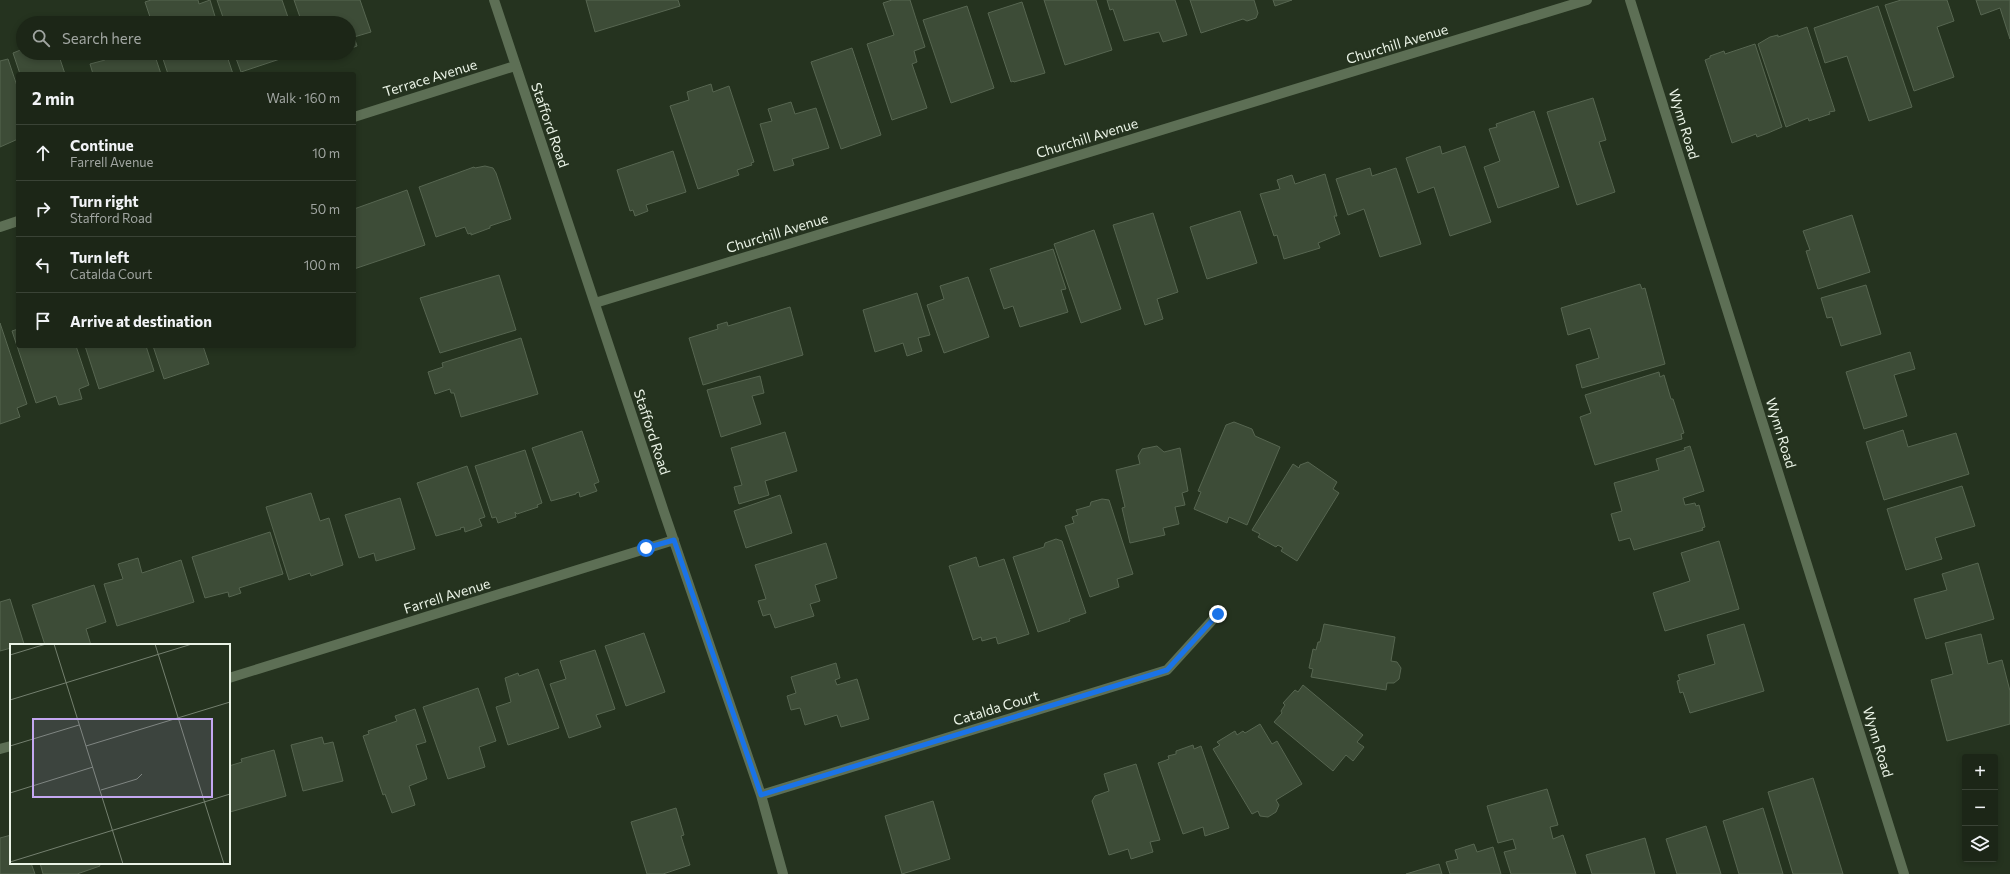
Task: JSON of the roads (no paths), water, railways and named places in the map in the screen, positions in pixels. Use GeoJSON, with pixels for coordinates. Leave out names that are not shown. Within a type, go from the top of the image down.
{"type":"FeatureCollection","features":[{"type":"Feature","properties":{"kind":"street","name":"Stafford Road"},"geometry":{"type":"LineString","coordinates":[[494,0],[674,540],[761,795],[783,874]]}},
{"type":"Feature","properties":{"kind":"street","name":"Churchill Avenue"},"geometry":{"type":"LineString","coordinates":[[595,303],[1587,0]]}},
{"type":"Feature","properties":{"kind":"street","name":"Wynn Road"},"geometry":{"type":"LineString","coordinates":[[1630,0],[1904,874]]}},
{"type":"Feature","properties":{"kind":"street","name":"Terrace Avenue"},"geometry":{"type":"LineString","coordinates":[[356,116],[515,66]]}},
{"type":"Feature","properties":{"kind":"street"},"geometry":{"type":"LineString","coordinates":[[0,227],[16,222]]}},
{"type":"Feature","properties":{"kind":"street","name":"Farrell Avenue"},"geometry":{"type":"LineString","coordinates":[[230,678],[674,540]]}},
{"type":"Feature","properties":{"kind":"street","name":"Catalda Court"},"geometry":{"type":"LineString","coordinates":[[761,795],[1167,670],[1218,614]]}},
{"type":"Feature","properties":{"kind":"street"},"geometry":{"type":"LineString","coordinates":[[0,749],[10,746]]}}]}
